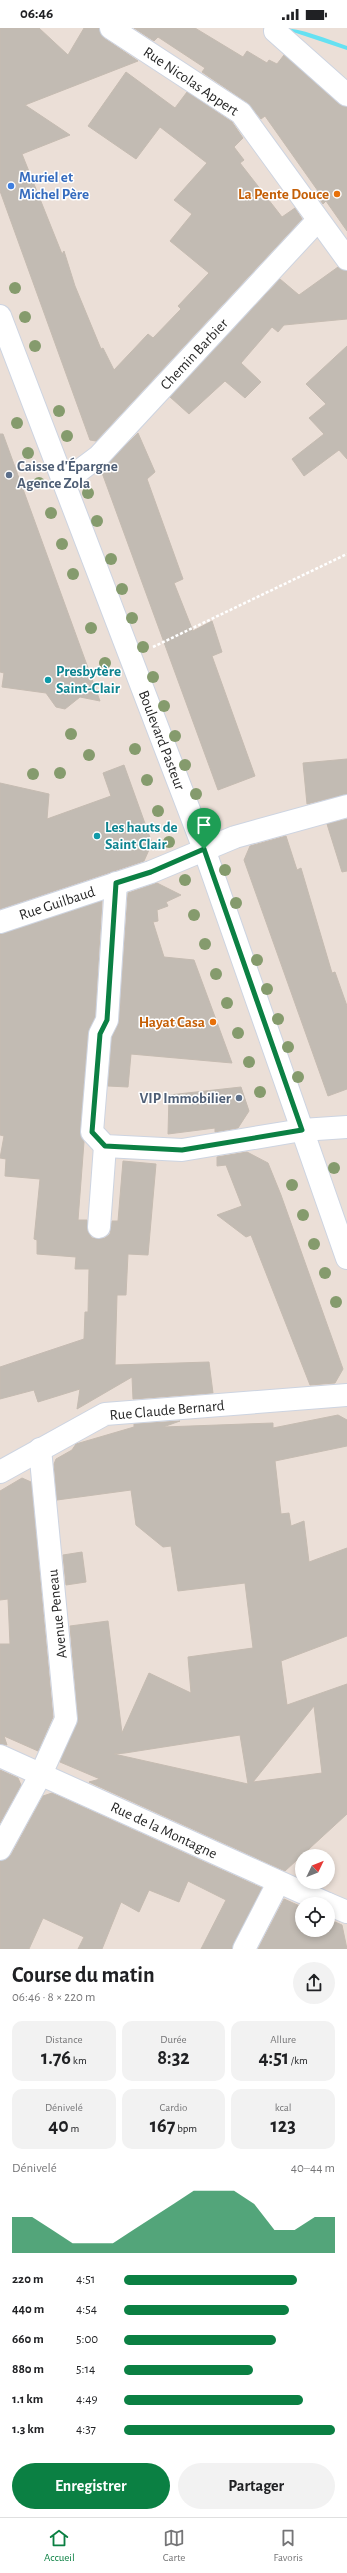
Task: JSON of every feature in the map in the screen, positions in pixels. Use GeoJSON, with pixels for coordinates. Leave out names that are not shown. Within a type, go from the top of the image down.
{"type":"FeatureCollection","features":[{"type":"Feature","properties":{"kind":"street","name":"Rue Nicolas Appert"},"geometry":{"type":"LineString","coordinates":[[111,28],[241,113],[347,259]]}},
{"type":"Feature","properties":{"kind":"street"},"geometry":{"type":"LineString","coordinates":[[275,31],[347,94]]}},
{"type":"Feature","properties":{"kind":"street","name":"Chemin Barbier"},"geometry":{"type":"LineString","coordinates":[[62,477],[79,471],[99,456],[318,220]]}},
{"type":"Feature","properties":{"kind":"street","name":"Boulevard Pasteur"},"geometry":{"type":"LineString","coordinates":[[0,316],[204,849],[347,1258]]}},
{"type":"Feature","properties":{"kind":"street","name":"Rue Guilbaud"},"geometry":{"type":"LineString","coordinates":[[0,922],[151,872],[235,837],[347,806]]}},
{"type":"Feature","properties":{"kind":"street"},"geometry":{"type":"LineString","coordinates":[[116,883],[107,1020],[100,1034],[92,1132],[105,1146],[182,1150],[302,1130],[347,1127]]}},
{"type":"Feature","properties":{"kind":"street"},"geometry":{"type":"LineString","coordinates":[[99,1228],[105,1146]]}},
{"type":"Feature","properties":{"kind":"street","name":"Rue Claude Bernard"},"geometry":{"type":"LineString","coordinates":[[0,1472],[105,1414],[347,1396]]}},
{"type":"Feature","properties":{"kind":"street","name":"Avenue Peneau"},"geometry":{"type":"LineString","coordinates":[[0,1849],[41,1774],[66,1720],[40,1449]]}},
{"type":"Feature","properties":{"kind":"street","name":"Rue de la Montagne"},"geometry":{"type":"LineString","coordinates":[[0,1756],[311,1897]]}},
{"type":"Feature","properties":{"kind":"street"},"geometry":{"type":"LineString","coordinates":[[244,1949],[278,1883]]}},
{"type":"Feature","properties":{"kind":"street","name":"Rue de la Montagne"},"geometry":{"type":"LineString","coordinates":[[335,1907],[347,1912]]}},
{"type":"Feature","properties":{"kind":"path"},"geometry":{"type":"LineString","coordinates":[[131,657],[347,554]]}},
{"type":"Feature","properties":{"kind":"water"},"geometry":{"type":"Polygon","coordinates":[[[281,28],[289,28],[323,37],[347,46],[347,50],[281,28]]]}},
{"type":"Feature","properties":{"kind":"building"},"geometry":{"type":"Polygon","coordinates":[[[0,28],[39,28],[68,55],[84,28],[99,28],[104,38],[138,61],[25,105],[70,135],[22,154],[62,254],[64,251],[75,286],[101,349],[103,348],[114,370],[148,334],[153,338],[181,309],[178,306],[209,273],[170,241],[192,214],[174,200],[207,163],[160,127],[136,159],[88,126],[126,72],[175,108],[187,92],[232,122],[243,138],[234,147],[244,160],[240,163],[282,217],[295,208],[302,219],[96,441],[90,440],[0,191],[0,28]]]}},
{"type":"Feature","properties":{"kind":"building"},"geometry":{"type":"Polygon","coordinates":[[[134,28],[195,28],[243,57],[247,51],[267,63],[269,60],[277,64],[284,55],[339,104],[347,107],[347,231],[326,201],[323,204],[315,193],[318,191],[265,116],[261,119],[248,103],[202,72],[205,68],[158,37],[154,41],[134,28]]]}},
{"type":"Feature","properties":{"kind":"building"},"geometry":{"type":"Polygon","coordinates":[[[338,267],[347,271],[347,319],[284,325],[278,332],[272,327],[241,363],[261,382],[245,398],[225,381],[189,414],[170,397],[280,279],[299,295],[338,267]]]}},
{"type":"Feature","properties":{"kind":"building"},"geometry":{"type":"Polygon","coordinates":[[[347,346],[347,459],[339,450],[304,476],[292,459],[324,434],[309,418],[326,404],[306,384],[347,346]]]}},
{"type":"Feature","properties":{"kind":"building"},"geometry":{"type":"Polygon","coordinates":[[[138,433],[155,472],[147,479],[183,579],[174,583],[193,631],[212,621],[222,652],[212,656],[255,776],[218,790],[101,470],[138,433]]]}},
{"type":"Feature","properties":{"kind":"building"},"geometry":{"type":"Polygon","coordinates":[[[0,434],[3,434],[100,701],[80,697],[65,709],[56,707],[46,693],[2,687],[4,673],[0,672],[0,434]]]}},
{"type":"Feature","properties":{"kind":"building"},"geometry":{"type":"Polygon","coordinates":[[[347,759],[347,794],[307,804],[303,763],[347,759]]]}},
{"type":"Feature","properties":{"kind":"building"},"geometry":{"type":"Polygon","coordinates":[[[124,765],[152,843],[144,861],[0,909],[0,783],[49,794],[47,819],[111,796],[103,773],[124,765]]]}},
{"type":"Feature","properties":{"kind":"building"},"geometry":{"type":"Polygon","coordinates":[[[347,819],[347,871],[342,872],[327,824],[347,819]]]}},
{"type":"Feature","properties":{"kind":"building"},"geometry":{"type":"Polygon","coordinates":[[[286,836],[297,870],[301,868],[332,973],[335,972],[347,1006],[347,1089],[328,1096],[244,860],[250,846],[286,836]]]}},
{"type":"Feature","properties":{"kind":"building"},"geometry":{"type":"Polygon","coordinates":[[[157,883],[181,895],[166,902],[168,906],[157,910],[158,921],[153,922],[164,957],[194,960],[232,1063],[131,1054],[128,1087],[108,1086],[112,1037],[119,1021],[128,893],[157,883]]]}},
{"type":"Feature","properties":{"kind":"building"},"geometry":{"type":"Polygon","coordinates":[[[102,901],[95,1017],[88,1033],[80,1131],[84,1142],[78,1220],[87,1220],[88,1232],[92,1238],[105,1238],[110,1234],[112,1221],[118,1221],[123,1161],[156,1164],[148,1255],[128,1254],[126,1295],[117,1295],[115,1365],[209,1362],[213,1393],[133,1399],[132,1377],[77,1409],[80,1389],[38,1402],[34,1390],[0,1399],[0,1367],[84,1339],[85,1312],[88,1312],[89,1269],[75,1269],[76,1257],[37,1254],[37,1240],[34,1239],[40,1179],[5,1176],[6,1159],[0,1158],[4,1136],[0,1135],[0,934],[102,901]]]}},
{"type":"Feature","properties":{"kind":"building"},"geometry":{"type":"Polygon","coordinates":[[[241,1087],[249,1111],[238,1128],[215,1132],[215,1128],[168,1134],[169,1095],[241,1087]]]}},
{"type":"Feature","properties":{"kind":"building"},"geometry":{"type":"Polygon","coordinates":[[[247,1152],[268,1163],[281,1195],[343,1369],[335,1383],[310,1385],[251,1235],[246,1237],[217,1215],[242,1206],[226,1165],[217,1166],[217,1157],[247,1152]]]}},
{"type":"Feature","properties":{"kind":"building"},"geometry":{"type":"Polygon","coordinates":[[[338,1415],[347,1420],[347,1446],[275,1461],[281,1514],[289,1513],[291,1526],[304,1521],[309,1562],[347,1548],[347,1636],[281,1661],[287,1705],[347,1684],[347,1814],[309,1849],[295,1849],[295,1862],[285,1871],[89,1782],[100,1779],[60,1762],[78,1718],[70,1626],[108,1621],[122,1733],[149,1673],[191,1693],[188,1657],[253,1648],[245,1583],[178,1591],[171,1546],[163,1547],[136,1525],[131,1490],[57,1500],[54,1464],[56,1459],[72,1450],[76,1444],[134,1427],[134,1424],[180,1421],[163,1427],[273,1423],[273,1428],[338,1415]],[[314,1706],[253,1782],[322,1773],[314,1706]],[[240,1735],[114,1754],[248,1784],[240,1735]]]}},
{"type":"Feature","properties":{"kind":"building"},"geometry":{"type":"Polygon","coordinates":[[[22,1478],[31,1482],[53,1717],[38,1751],[4,1736],[7,1745],[0,1744],[0,1644],[10,1644],[8,1599],[0,1600],[0,1491],[22,1478]]]}},
{"type":"Feature","properties":{"kind":"building"},"geometry":{"type":"Polygon","coordinates":[[[82,1552],[86,1582],[66,1585],[63,1555],[82,1552]]]}},
{"type":"Feature","properties":{"kind":"building"},"geometry":{"type":"Polygon","coordinates":[[[0,1770],[18,1778],[21,1785],[0,1823],[0,1770]]]}},
{"type":"Feature","properties":{"kind":"building"},"geometry":{"type":"Polygon","coordinates":[[[52,1793],[262,1888],[232,1949],[201,1949],[226,1900],[188,1881],[179,1902],[149,1890],[139,1912],[121,1902],[102,1949],[78,1949],[84,1937],[43,1918],[29,1949],[0,1949],[0,1861],[11,1855],[43,1796],[52,1793]]]}},
{"type":"Feature","properties":{"kind":"building"},"geometry":{"type":"Polygon","coordinates":[[[284,1899],[295,1904],[295,1937],[335,1937],[335,1922],[342,1925],[347,1949],[258,1949],[284,1899]]]}},
{"type":"Feature","properties":{"kind":"place","name":"Muriel et Michel Père"},"geometry":{"type":"Point","coordinates":[11,186]}},
{"type":"Feature","properties":{"kind":"place","name":"La Pente Douce"},"geometry":{"type":"Point","coordinates":[337,194]}},
{"type":"Feature","properties":{"kind":"place","name":"Caisse d'Épargne Agence Zola"},"geometry":{"type":"Point","coordinates":[9,475]}},
{"type":"Feature","properties":{"kind":"place","name":"Presbytère Saint-Clair"},"geometry":{"type":"Point","coordinates":[48,680]}},
{"type":"Feature","properties":{"kind":"place","name":"Les hauts de Saint Clair"},"geometry":{"type":"Point","coordinates":[97,836]}},
{"type":"Feature","properties":{"kind":"place","name":"Hayat Casa"},"geometry":{"type":"Point","coordinates":[213,1022]}},
{"type":"Feature","properties":{"kind":"place","name":"VIP Immobilier"},"geometry":{"type":"Point","coordinates":[239,1098]}},
{"type":"Feature","properties":{"kind":"route"},"geometry":{"type":"LineString","coordinates":[[204,849],[302,1130],[182,1150],[105,1146],[92,1132],[100,1034],[107,1020],[116,883],[151,872],[204,849]]}}]}
